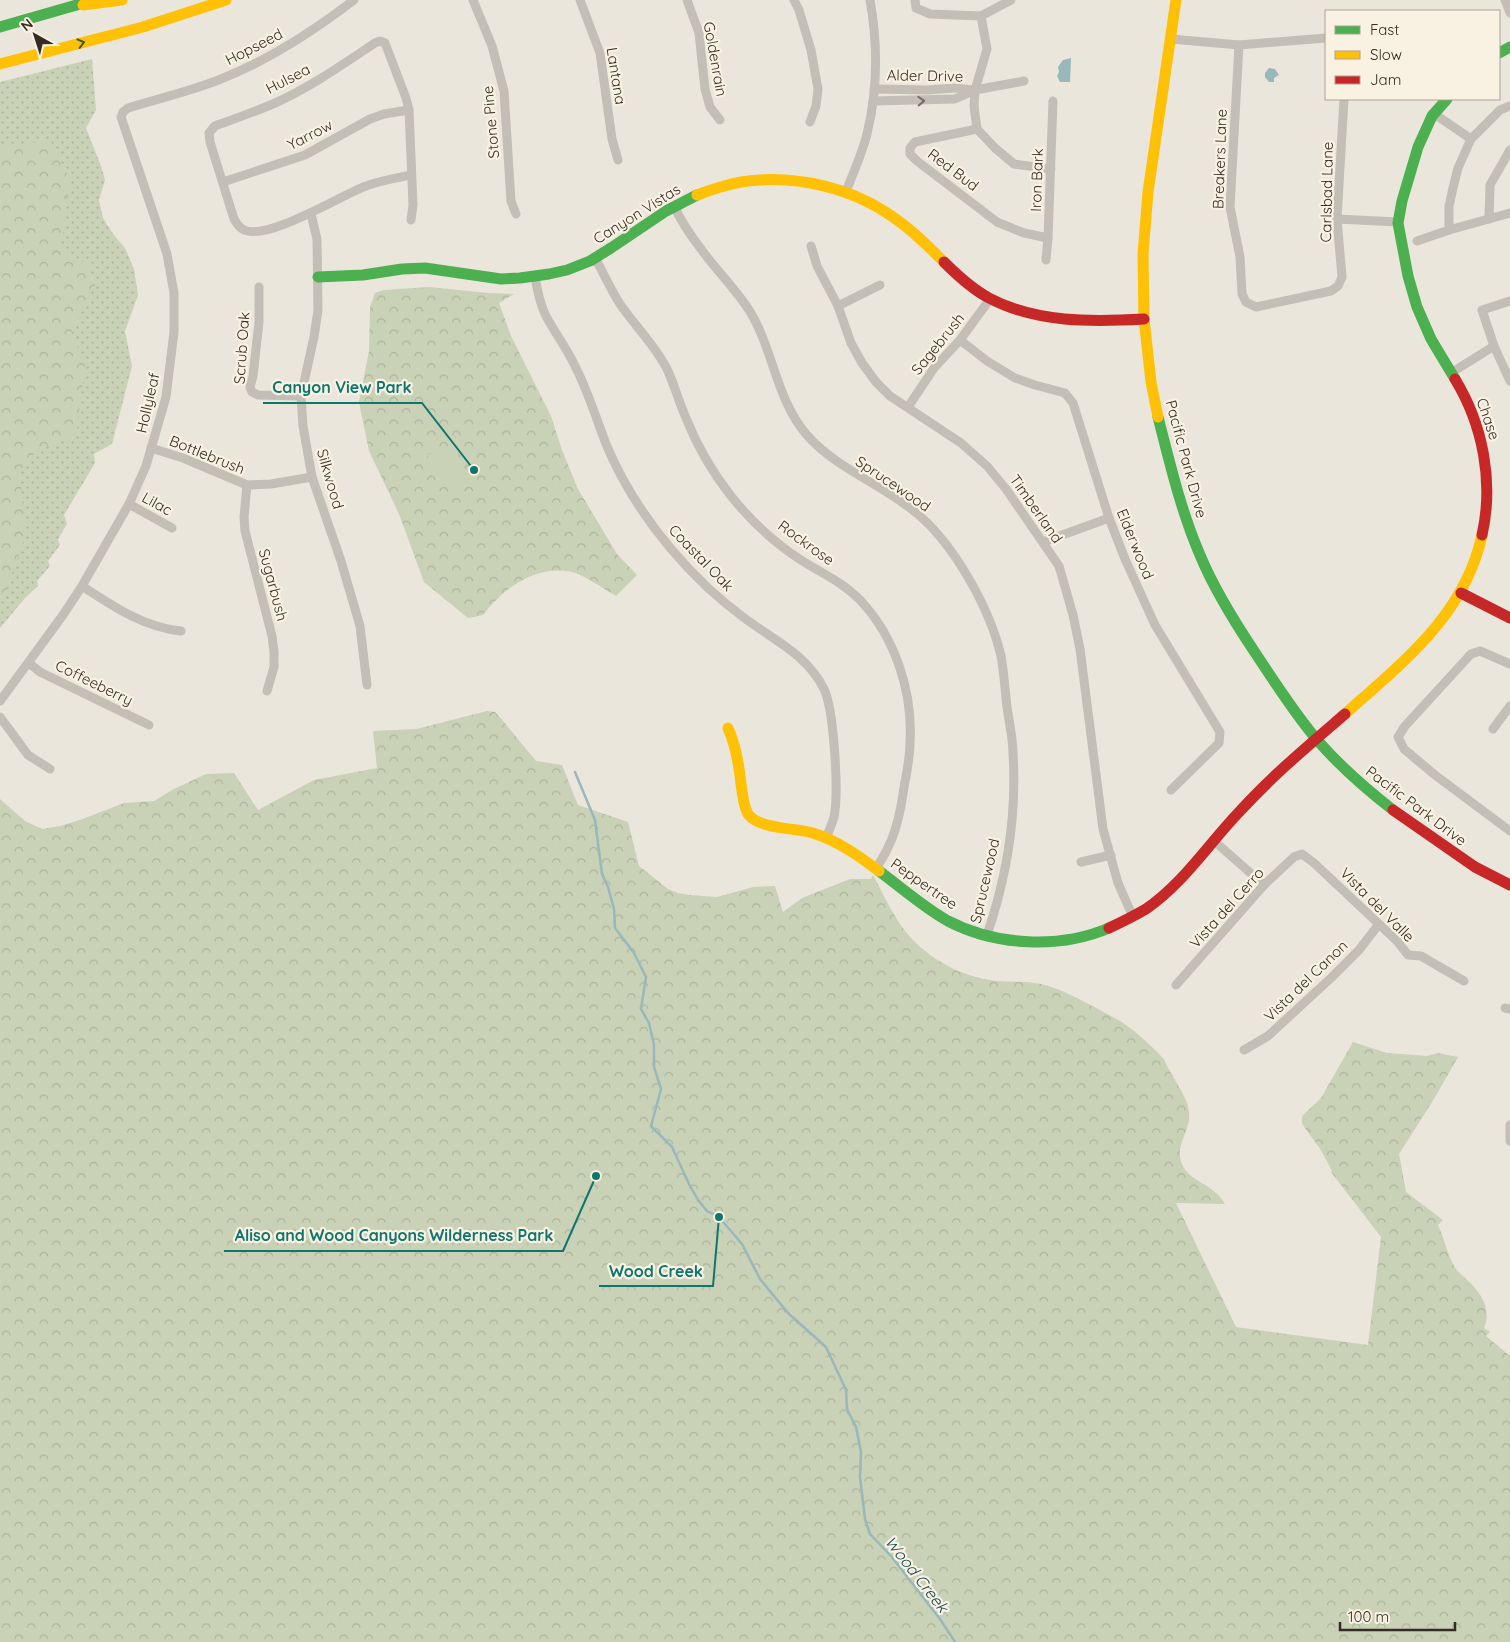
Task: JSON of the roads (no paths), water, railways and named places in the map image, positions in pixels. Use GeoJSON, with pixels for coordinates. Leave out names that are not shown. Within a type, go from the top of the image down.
{"type":"FeatureCollection","features":[{"type":"Feature","properties":{"kind":"main road"},"geometry":{"type":"LineString","coordinates":[[0,27],[94,0]]}},
{"type":"Feature","properties":{"kind":"main road"},"geometry":{"type":"LineString","coordinates":[[80,5],[122,0]]}},
{"type":"Feature","properties":{"kind":"main road"},"geometry":{"type":"LineString","coordinates":[[0,64],[160,22],[207,8],[226,0]]}},
{"type":"Feature","properties":{"kind":"main road","name":"Pacific Park Drive"},"geometry":{"type":"LineString","coordinates":[[1176,0],[1148,192],[1143,254],[1144,319],[1151,382],[1167,456],[1176,489],[1200,556],[1233,619],[1255,654],[1317,740],[1363,787],[1407,821],[1475,867],[1510,885]]}},
{"type":"Feature","properties":{"kind":"main road","name":"Chase"},"geometry":{"type":"LineString","coordinates":[[1317,740],[1433,632],[1461,593],[1479,550],[1486,518],[1488,488],[1478,428],[1466,399],[1430,337],[1410,289],[1398,222],[1410,167],[1433,113],[1446,100]]}},
{"type":"Feature","properties":{"kind":"main road","name":"Canyon Vistas"},"geometry":{"type":"LineString","coordinates":[[318,277],[428,268],[492,278],[535,277],[568,270],[595,258],[617,246],[650,221],[693,196],[716,188],[743,182],[780,180],[818,184],[846,192],[887,212],[904,224],[950,270],[990,299],[1026,313],[1084,321],[1144,319]]}},
{"type":"Feature","properties":{"kind":"main road"},"geometry":{"type":"LineString","coordinates":[[1461,593],[1510,618]]}},
{"type":"Feature","properties":{"kind":"main road","name":"Peppertree"},"geometry":{"type":"LineString","coordinates":[[728,728],[736,745],[746,812],[754,821],[807,831],[856,853],[930,910],[952,923],[987,935],[1042,943],[1092,934],[1133,917],[1157,902],[1173,888],[1255,794],[1317,740]]}},
{"type":"Feature","properties":{"kind":"street","name":"Hopseed"},"geometry":{"type":"LineString","coordinates":[[157,99],[216,81],[282,50],[328,21],[354,0]]}},
{"type":"Feature","properties":{"kind":"street","name":"Stone Pine"},"geometry":{"type":"LineString","coordinates":[[473,0],[492,46],[504,91],[511,201],[516,214]]}},
{"type":"Feature","properties":{"kind":"street","name":"Lantana"},"geometry":{"type":"LineString","coordinates":[[580,0],[600,54],[612,139],[618,160]]}},
{"type":"Feature","properties":{"kind":"street","name":"Goldenrain"},"geometry":{"type":"LineString","coordinates":[[687,0],[699,33],[705,89],[710,107],[720,120]]}},
{"type":"Feature","properties":{"kind":"street"},"geometry":{"type":"LineString","coordinates":[[794,0],[799,10],[811,50],[818,89],[816,106],[810,122]]}},
{"type":"Feature","properties":{"kind":"street"},"geometry":{"type":"LineString","coordinates":[[846,192],[866,136],[873,101],[876,54],[870,0]]}},
{"type":"Feature","properties":{"kind":"street"},"geometry":{"type":"LineString","coordinates":[[915,0],[916,8],[930,14],[981,16],[1012,0]]}},
{"type":"Feature","properties":{"kind":"street"},"geometry":{"type":"LineString","coordinates":[[1505,0],[1510,13]]}},
{"type":"Feature","properties":{"kind":"street"},"geometry":{"type":"LineString","coordinates":[[981,16],[987,49],[975,90],[974,106],[977,129],[994,148],[1014,164],[1051,169]]}},
{"type":"Feature","properties":{"kind":"street"},"geometry":{"type":"LineString","coordinates":[[1170,39],[1239,45],[1325,38]]}},
{"type":"Feature","properties":{"kind":"street","name":"Hulsea"},"geometry":{"type":"LineString","coordinates":[[223,182],[210,142],[209,133],[215,126],[273,104],[336,69],[380,41],[385,43],[409,110]]}},
{"type":"Feature","properties":{"kind":"street","name":"Breakers Lane"},"geometry":{"type":"LineString","coordinates":[[1239,45],[1230,208],[1240,257],[1242,294],[1246,302],[1256,307],[1331,291],[1338,286]]}},
{"type":"Feature","properties":{"kind":"street","name":"Alder Drive"},"geometry":{"type":"LineString","coordinates":[[873,101],[955,99],[975,90],[1024,81]]}},
{"type":"Feature","properties":{"kind":"street","name":"Alder Drive"},"geometry":{"type":"LineString","coordinates":[[874,89],[928,90],[955,88],[975,90]]}},
{"type":"Feature","properties":{"kind":"street","name":"Hollyleaf"},"geometry":{"type":"LineString","coordinates":[[0,701],[29,663],[82,586],[129,504],[146,466],[166,397],[174,332],[174,292],[167,254],[121,117],[128,108],[157,99]]}},
{"type":"Feature","properties":{"kind":"street","name":"Carlsbad Lane"},"geometry":{"type":"LineString","coordinates":[[1338,286],[1342,277],[1337,219],[1344,100]]}},
{"type":"Feature","properties":{"kind":"street","name":"Iron Bark"},"geometry":{"type":"LineString","coordinates":[[1046,260],[1054,101]]}},
{"type":"Feature","properties":{"kind":"street"},"geometry":{"type":"LineString","coordinates":[[1449,230],[1449,206],[1453,188],[1458,168],[1471,139],[1500,110],[1510,106]]}},
{"type":"Feature","properties":{"kind":"street"},"geometry":{"type":"LineString","coordinates":[[409,110],[413,205],[411,220]]}},
{"type":"Feature","properties":{"kind":"street","name":"Yarrow"},"geometry":{"type":"LineString","coordinates":[[223,182],[304,155],[370,119],[384,114],[409,110]]}},
{"type":"Feature","properties":{"kind":"street"},"geometry":{"type":"LineString","coordinates":[[1433,113],[1471,139]]}},
{"type":"Feature","properties":{"kind":"street","name":"Red Bud"},"geometry":{"type":"LineString","coordinates":[[977,129],[915,142],[910,148],[910,154],[998,222],[1024,233],[1048,238]]}},
{"type":"Feature","properties":{"kind":"street"},"geometry":{"type":"LineString","coordinates":[[1489,219],[1490,186],[1510,150]]}},
{"type":"Feature","properties":{"kind":"street"},"geometry":{"type":"LineString","coordinates":[[223,182],[234,219],[238,226],[250,232],[263,231],[311,214],[365,187],[411,175]]}},
{"type":"Feature","properties":{"kind":"street","name":"Sprucewood"},"geometry":{"type":"LineString","coordinates":[[674,206],[701,249],[749,311],[788,406],[803,431],[817,447],[838,463],[884,490],[920,516],[939,536],[980,600],[994,633],[1001,658],[1013,752],[1014,786],[1012,828],[1006,864],[987,935]]}},
{"type":"Feature","properties":{"kind":"street"},"geometry":{"type":"LineString","coordinates":[[1417,241],[1510,213]]}},
{"type":"Feature","properties":{"kind":"street","name":"Silkwood"},"geometry":{"type":"LineString","coordinates":[[311,214],[317,239],[318,310],[301,396],[303,426],[312,477],[341,561],[360,626],[367,686]]}},
{"type":"Feature","properties":{"kind":"street"},"geometry":{"type":"LineString","coordinates":[[1337,219],[1398,222]]}},
{"type":"Feature","properties":{"kind":"street","name":"Timberland"},"geometry":{"type":"LineString","coordinates":[[811,246],[817,266],[838,306],[851,342],[862,363],[876,382],[890,396],[961,442],[987,466],[1006,489],[1059,566],[1075,623],[1080,649],[1103,829],[1118,883],[1133,917]]}},
{"type":"Feature","properties":{"kind":"street","name":"Rockrose"},"geometry":{"type":"LineString","coordinates":[[595,258],[609,286],[653,346],[666,368],[686,420],[702,452],[732,497],[774,540],[799,559],[842,584],[859,599],[872,615],[894,653],[908,699],[910,742],[896,832],[876,868]]}},
{"type":"Feature","properties":{"kind":"street","name":"Coastal Oak"},"geometry":{"type":"LineString","coordinates":[[535,277],[544,312],[576,366],[610,452],[635,500],[653,528],[691,572],[713,592],[743,617],[797,654],[812,670],[824,690],[830,710],[836,803],[834,817],[826,838]]}},
{"type":"Feature","properties":{"kind":"street"},"geometry":{"type":"LineString","coordinates":[[838,306],[880,285]]}},
{"type":"Feature","properties":{"kind":"street","name":"Scrub Oak"},"geometry":{"type":"LineString","coordinates":[[259,287],[260,322],[250,387],[252,392],[258,395],[301,396]]}},
{"type":"Feature","properties":{"kind":"street","name":"Sagebrush"},"geometry":{"type":"LineString","coordinates":[[908,407],[934,368],[960,340],[990,299]]}},
{"type":"Feature","properties":{"kind":"street"},"geometry":{"type":"LineString","coordinates":[[1509,375],[1494,346],[1482,310],[1510,301]]}},
{"type":"Feature","properties":{"kind":"street","name":"Elderwood"},"geometry":{"type":"LineString","coordinates":[[960,340],[987,361],[1015,378],[1035,386],[1065,393],[1073,403],[1109,518],[1124,559],[1155,625],[1220,732],[1219,744],[1171,790]]}},
{"type":"Feature","properties":{"kind":"street"},"geometry":{"type":"LineString","coordinates":[[1451,373],[1494,346]]}},
{"type":"Feature","properties":{"kind":"street","name":"Bottlebrush"},"geometry":{"type":"LineString","coordinates":[[151,448],[183,458],[247,485],[271,484],[312,477]]}},
{"type":"Feature","properties":{"kind":"street","name":"Sugarbush"},"geometry":{"type":"LineString","coordinates":[[247,485],[245,531],[269,622],[274,652],[274,667],[267,690]]}},
{"type":"Feature","properties":{"kind":"street","name":"Lilac"},"geometry":{"type":"LineString","coordinates":[[129,504],[172,528]]}},
{"type":"Feature","properties":{"kind":"street"},"geometry":{"type":"LineString","coordinates":[[1042,542],[1109,518]]}},
{"type":"Feature","properties":{"kind":"street"},"geometry":{"type":"LineString","coordinates":[[82,586],[126,613],[163,629],[181,631]]}},
{"type":"Feature","properties":{"kind":"street"},"geometry":{"type":"LineString","coordinates":[[1510,664],[1480,651],[1472,654],[1405,726],[1398,737],[1404,749],[1434,775],[1510,831]]}},
{"type":"Feature","properties":{"kind":"street","name":"Coffeeberry"},"geometry":{"type":"LineString","coordinates":[[29,663],[40,672],[149,725]]}},
{"type":"Feature","properties":{"kind":"street"},"geometry":{"type":"LineString","coordinates":[[1493,729],[1510,706]]}},
{"type":"Feature","properties":{"kind":"street"},"geometry":{"type":"LineString","coordinates":[[0,717],[28,755],[50,769]]}},
{"type":"Feature","properties":{"kind":"street"},"geometry":{"type":"LineString","coordinates":[[1213,840],[1264,885]]}},
{"type":"Feature","properties":{"kind":"street","name":"Vista del Cerro"},"geometry":{"type":"LineString","coordinates":[[1176,985],[1264,885],[1294,857],[1302,854]]}},
{"type":"Feature","properties":{"kind":"street","name":"Vista del Valle"},"geometry":{"type":"LineString","coordinates":[[1302,854],[1397,941],[1408,955],[1421,956],[1464,981]]}},
{"type":"Feature","properties":{"kind":"street"},"geometry":{"type":"LineString","coordinates":[[1081,862],[1111,855]]}},
{"type":"Feature","properties":{"kind":"street","name":"Vista del Canon"},"geometry":{"type":"LineString","coordinates":[[1244,1050],[1268,1036],[1332,977],[1359,950],[1379,924]]}},
{"type":"Feature","properties":{"kind":"street"},"geometry":{"type":"LineString","coordinates":[[1510,1124],[1510,1141]]}},
{"type":"Feature","properties":{"kind":"water"},"geometry":{"type":"Polygon","coordinates":[[[1071,58],[1070,82],[1060,82],[1057,76],[1059,72],[1058,67],[1063,60],[1071,58]]]}},
{"type":"Feature","properties":{"kind":"water"},"geometry":{"type":"Polygon","coordinates":[[[1269,68],[1275,69],[1279,75],[1274,78],[1274,82],[1269,82],[1265,77],[1265,73],[1269,68]]]}},
{"type":"Feature","properties":{"kind":"waterway","name":"Wood Creek"},"geometry":{"type":"LineString","coordinates":[[575,772],[595,820],[602,874],[614,909],[615,928],[634,953],[646,977],[641,1009],[649,1023],[654,1045],[654,1067],[661,1089],[651,1126],[672,1147],[698,1200],[707,1211],[719,1217],[742,1244],[760,1279],[788,1313],[826,1347],[846,1390],[847,1409],[856,1427],[861,1452],[860,1477],[865,1519],[870,1534],[891,1556],[940,1619],[955,1642]]}},
{"type":"Feature","properties":{"kind":"place","name":"Canyon View Park"},"geometry":{"type":"Point","coordinates":[474,470]}},
{"type":"Feature","properties":{"kind":"place","name":"Aliso and Wood Canyons Wilderness Park"},"geometry":{"type":"Point","coordinates":[596,1176]}},
{"type":"Feature","properties":{"kind":"place","name":"Wood Creek"},"geometry":{"type":"Point","coordinates":[719,1217]}}]}
